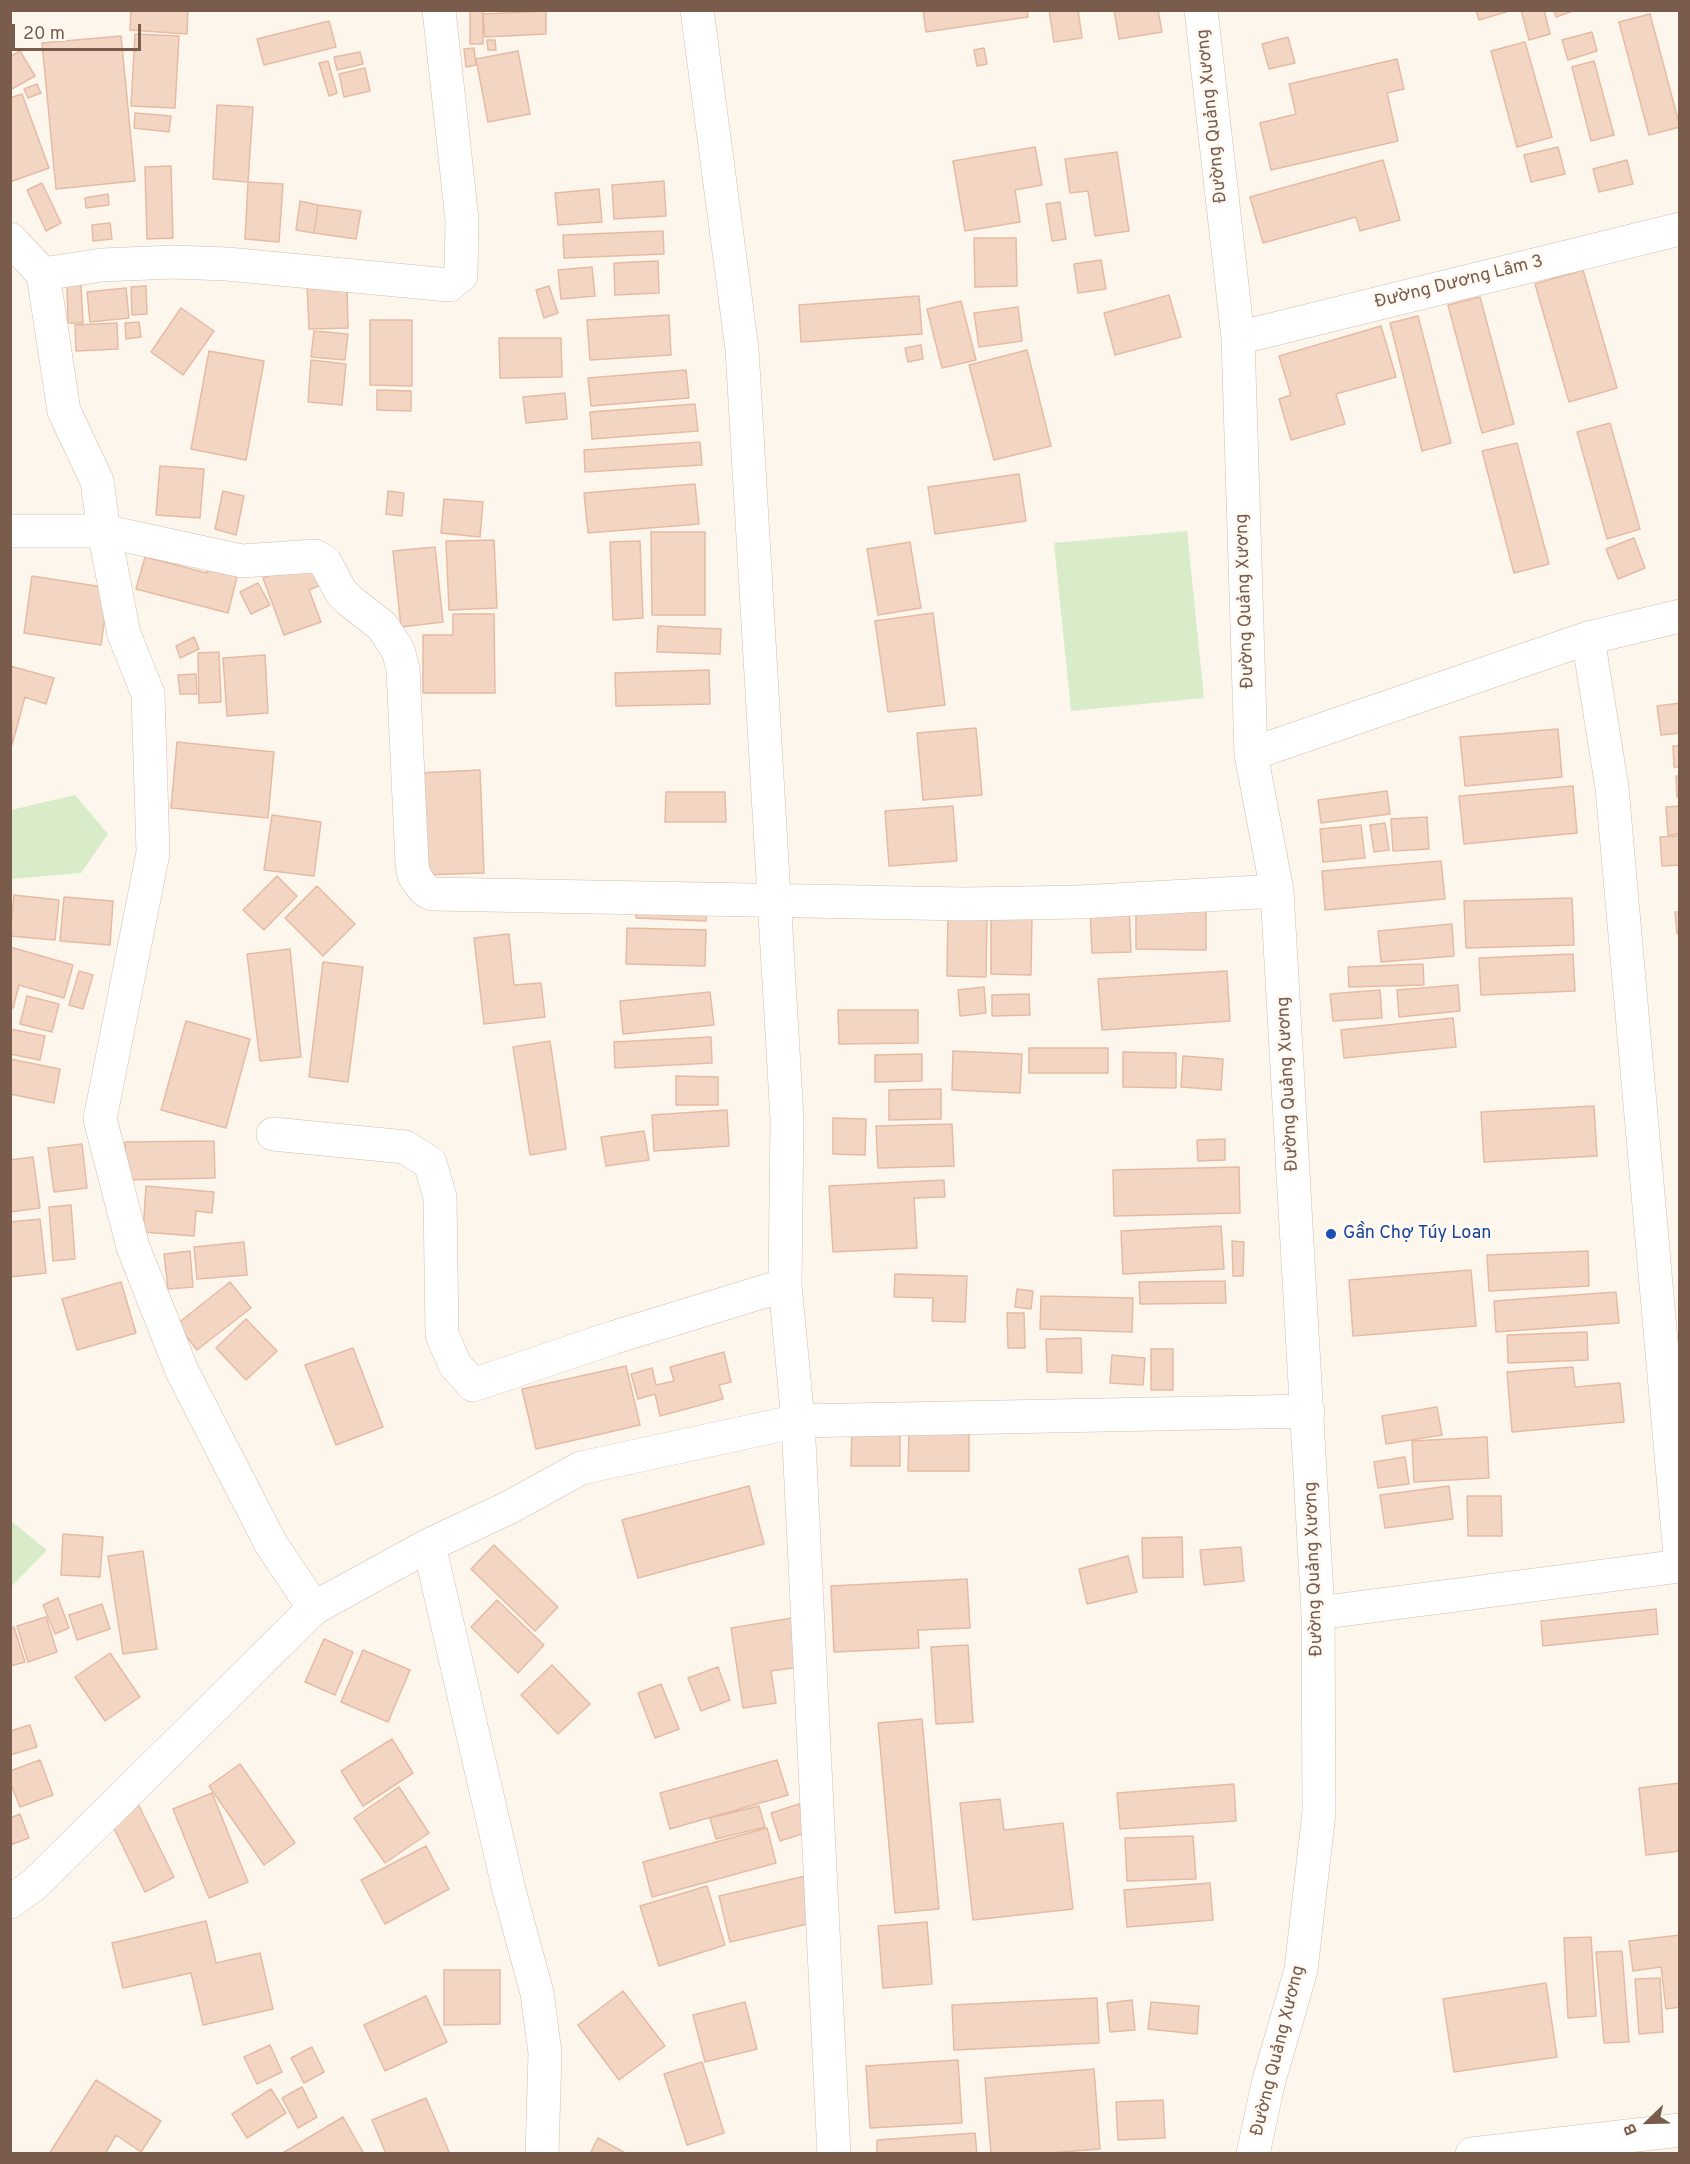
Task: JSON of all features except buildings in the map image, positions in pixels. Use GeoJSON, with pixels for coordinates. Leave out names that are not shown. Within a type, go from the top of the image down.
{"type":"FeatureCollection","features":[{"type":"Feature","properties":{"kind":"street"},"geometry":{"type":"LineString","coordinates":[[43,274],[102,265],[173,262],[227,264],[449,285],[460,275],[462,220],[439,10]]}},
{"type":"Feature","properties":{"kind":"street"},"geometry":{"type":"LineString","coordinates":[[697,10],[742,349],[787,1119],[784,1285],[798,1421],[834,2154]]}},
{"type":"Feature","properties":{"kind":"street","name":"Đường Quảng Xương"},"geometry":{"type":"LineString","coordinates":[[1201,10],[1238,338],[1251,754],[1277,891],[1318,1612],[1319,1812],[1301,1970],[1268,2084],[1252,2154]]}},
{"type":"Feature","properties":{"kind":"street","name":"Đường Dương Lâm 3"},"geometry":{"type":"LineString","coordinates":[[1238,338],[1680,229]]}},
{"type":"Feature","properties":{"kind":"street"},"geometry":{"type":"LineString","coordinates":[[10,239],[43,274],[64,411],[97,481],[124,634],[148,694],[153,853],[100,1119],[134,1247],[182,1371],[271,1544],[314,1608]]}},
{"type":"Feature","properties":{"kind":"street"},"geometry":{"type":"LineString","coordinates":[[10,531],[104,531],[242,561],[315,556],[325,562],[341,592],[382,626],[398,650],[403,669],[412,864],[414,875],[426,891],[433,894],[965,904],[1079,902],[1277,891]]}},
{"type":"Feature","properties":{"kind":"street"},"geometry":{"type":"LineString","coordinates":[[1251,754],[1588,638],[1680,616]]}},
{"type":"Feature","properties":{"kind":"street"},"geometry":{"type":"LineString","coordinates":[[1588,638],[1612,788],[1680,1556]]}},
{"type":"Feature","properties":{"kind":"street"},"geometry":{"type":"LineString","coordinates":[[273,1134],[405,1147],[430,1163],[440,1197],[442,1334],[455,1365],[473,1385],[612,1338],[784,1285]]}},
{"type":"Feature","properties":{"kind":"street"},"geometry":{"type":"LineString","coordinates":[[10,1902],[35,1884],[314,1608],[429,1545],[508,1509],[581,1468],[798,1421],[1308,1411]]}},
{"type":"Feature","properties":{"kind":"street"},"geometry":{"type":"LineString","coordinates":[[429,1545],[509,1890],[537,1993],[546,2054],[542,2154]]}},
{"type":"Feature","properties":{"kind":"street"},"geometry":{"type":"LineString","coordinates":[[1318,1612],[1680,1566]]}},
{"type":"Feature","properties":{"kind":"street"},"geometry":{"type":"LineString","coordinates":[[1472,2154],[1680,2130]]}},
{"type":"Feature","properties":{"kind":"green space"},"geometry":{"type":"Polygon","coordinates":[[[1187,531],[1204,698],[1071,711],[1054,543],[1187,531]]]}},
{"type":"Feature","properties":{"kind":"green space"},"geometry":{"type":"Polygon","coordinates":[[[75,795],[108,834],[81,873],[11,879],[11,810],[75,795]]]}},
{"type":"Feature","properties":{"kind":"green space"},"geometry":{"type":"Polygon","coordinates":[[[11,1521],[47,1550],[10,1587],[11,1521]]]}},
{"type":"Feature","properties":{"kind":"place","name":"Gần Chợ Túy Loan"},"geometry":{"type":"Point","coordinates":[1331,1234]}}]}
